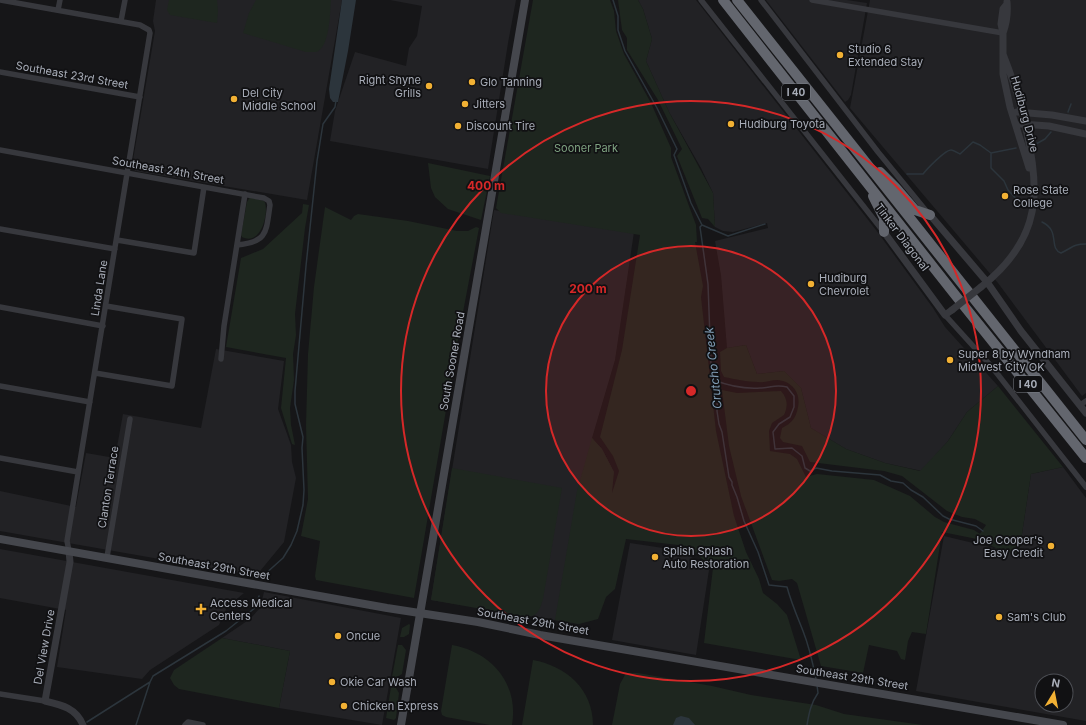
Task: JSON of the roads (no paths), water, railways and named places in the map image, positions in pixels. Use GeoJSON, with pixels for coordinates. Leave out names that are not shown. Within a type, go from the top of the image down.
{"type":"FeatureCollection","features":[{"type":"Feature","properties":{"kind":"highway","name":"Tinker Diagonal"},"geometry":{"type":"LineString","coordinates":[[739,0],[746,12],[1086,440]]}},
{"type":"Feature","properties":{"kind":"highway","name":"Tinker Diagonal"},"geometry":{"type":"LineString","coordinates":[[724,1],[956,296],[1016,368],[1086,458]]}},
{"type":"Feature","properties":{"kind":"highway"},"geometry":{"type":"LineString","coordinates":[[855,149],[896,188],[915,210],[930,215]]}},
{"type":"Feature","properties":{"kind":"highway"},"geometry":{"type":"LineString","coordinates":[[867,181],[884,218],[884,232]]}},
{"type":"Feature","properties":{"kind":"main road","name":"South Sooner Road"},"geometry":{"type":"LineString","coordinates":[[401,725],[525,0]]}},
{"type":"Feature","properties":{"kind":"main road","name":"Southeast 29th Street"},"geometry":{"type":"LineString","coordinates":[[0,539],[803,681],[1063,725]]}},
{"type":"Feature","properties":{"kind":"street"},"geometry":{"type":"LineString","coordinates":[[0,0],[121,21],[125,0]]}},
{"type":"Feature","properties":{"kind":"street"},"geometry":{"type":"LineString","coordinates":[[58,10],[60,0]]}},
{"type":"Feature","properties":{"kind":"street","name":"Tinker Diagonal"},"geometry":{"type":"LineString","coordinates":[[701,0],[884,232],[945,315],[992,367],[1086,487]]}},
{"type":"Feature","properties":{"kind":"street"},"geometry":{"type":"LineString","coordinates":[[761,0],[878,152],[949,239],[981,274],[1021,331],[1083,403],[1086,413]]}},
{"type":"Feature","properties":{"kind":"street"},"geometry":{"type":"LineString","coordinates":[[812,0],[1003,34]]}},
{"type":"Feature","properties":{"kind":"street","name":"Hudiburg Drive"},"geometry":{"type":"LineString","coordinates":[[1007,2],[1003,9],[1001,24],[1003,34],[1003,74],[1015,124],[1033,178]]}},
{"type":"Feature","properties":{"kind":"street","name":"Linda Lane"},"geometry":{"type":"LineString","coordinates":[[69,551],[67,541],[78,472],[151,37],[149,30],[140,25],[121,21]]}},
{"type":"Feature","properties":{"kind":"street","name":"Hudiburg Drive"},"geometry":{"type":"LineString","coordinates":[[945,315],[987,282],[1003,266],[1018,247],[1027,228],[1033,202],[1033,178],[1030,152],[1011,73],[1003,54]]}},
{"type":"Feature","properties":{"kind":"street","name":"Southeast 23rd Street"},"geometry":{"type":"LineString","coordinates":[[0,72],[140,97]]}},
{"type":"Feature","properties":{"kind":"street"},"geometry":{"type":"LineString","coordinates":[[1012,112],[1021,111],[1052,115],[1086,122]]}},
{"type":"Feature","properties":{"kind":"street"},"geometry":{"type":"LineString","coordinates":[[1015,124],[1049,126],[1086,134]]}},
{"type":"Feature","properties":{"kind":"street","name":"Southeast 24th Street"},"geometry":{"type":"LineString","coordinates":[[0,150],[245,194],[264,198],[269,201],[270,205],[266,230],[262,236],[256,241],[237,245]]}},
{"type":"Feature","properties":{"kind":"street"},"geometry":{"type":"LineString","coordinates":[[117,240],[194,253],[204,187]]}},
{"type":"Feature","properties":{"kind":"street"},"geometry":{"type":"LineString","coordinates":[[220,359],[245,194]]}},
{"type":"Feature","properties":{"kind":"street"},"geometry":{"type":"LineString","coordinates":[[0,229],[115,249]]}},
{"type":"Feature","properties":{"kind":"street"},"geometry":{"type":"LineString","coordinates":[[981,274],[987,274],[1003,266]]}},
{"type":"Feature","properties":{"kind":"street"},"geometry":{"type":"LineString","coordinates":[[95,373],[172,386],[182,319],[106,306]]}},
{"type":"Feature","properties":{"kind":"street"},"geometry":{"type":"LineString","coordinates":[[0,307],[103,326]]}},
{"type":"Feature","properties":{"kind":"street"},"geometry":{"type":"LineString","coordinates":[[0,386],[90,402]]}},
{"type":"Feature","properties":{"kind":"street","name":"Clanton Terrace"},"geometry":{"type":"LineString","coordinates":[[107,558],[130,419]]}},
{"type":"Feature","properties":{"kind":"street"},"geometry":{"type":"LineString","coordinates":[[0,458],[78,472]]}},
{"type":"Feature","properties":{"kind":"street","name":"Del View Drive"},"geometry":{"type":"LineString","coordinates":[[69,551],[70,562],[45,701],[68,708],[78,715],[84,725]]}},
{"type":"Feature","properties":{"kind":"street"},"geometry":{"type":"LineString","coordinates":[[0,694],[45,701]]}},
{"type":"Feature","properties":{"kind":"street"},"geometry":{"type":"LineString","coordinates":[[184,725],[188,722],[203,725]]}},
{"type":"Feature","properties":{"kind":"waterway","name":"Crutcho Creek"},"geometry":{"type":"LineString","coordinates":[[613,0],[618,16],[618,30],[625,51],[657,108],[677,149],[674,155],[691,203],[702,225],[700,227],[708,284],[711,365],[714,374],[713,380],[718,389],[717,411],[729,477],[732,482],[744,521],[758,552],[769,585],[787,587],[807,643],[816,679]]}},
{"type":"Feature","properties":{"kind":"waterway"},"geometry":{"type":"LineString","coordinates":[[264,575],[283,558],[291,545],[297,531],[303,505],[303,437],[295,404],[295,391],[317,161],[323,124],[335,107],[336,100]]}},
{"type":"Feature","properties":{"kind":"waterway"},"geometry":{"type":"LineString","coordinates":[[1068,112],[1071,104]]}},
{"type":"Feature","properties":{"kind":"waterway"},"geometry":{"type":"LineString","coordinates":[[1036,144],[1045,139],[1051,132]]}},
{"type":"Feature","properties":{"kind":"waterway"},"geometry":{"type":"LineString","coordinates":[[907,174],[923,174],[936,160],[948,151],[951,150],[960,154],[973,142],[991,153],[991,168],[1004,181],[1008,190],[1020,203]]}},
{"type":"Feature","properties":{"kind":"waterway"},"geometry":{"type":"LineString","coordinates":[[991,153],[1016,148]]}},
{"type":"Feature","properties":{"kind":"waterway"},"geometry":{"type":"LineString","coordinates":[[1042,222],[1051,230],[1057,251],[1061,253],[1075,246],[1086,244]]}},
{"type":"Feature","properties":{"kind":"waterway"},"geometry":{"type":"LineString","coordinates":[[702,225],[728,236],[765,224]]}},
{"type":"Feature","properties":{"kind":"waterway"},"geometry":{"type":"LineString","coordinates":[[714,380],[742,387],[787,387],[794,396],[794,407],[790,417],[779,424],[773,432],[775,449],[792,448],[802,456],[805,468],[810,471],[816,468],[832,471],[880,475],[891,481],[903,483],[923,497],[943,516],[976,526],[983,531]]}},
{"type":"Feature","properties":{"kind":"waterway"},"geometry":{"type":"LineString","coordinates":[[136,725],[153,676],[226,631],[256,607],[259,596]]}},
{"type":"Feature","properties":{"kind":"waterway"},"geometry":{"type":"LineString","coordinates":[[87,722],[150,682]]}},
{"type":"Feature","properties":{"kind":"waterway","name":"Crutcho Creek"},"geometry":{"type":"LineString","coordinates":[[807,725],[811,708],[818,693],[817,685]]}},
{"type":"Feature","properties":{"kind":"place","name":"Studio 6 Extended Stay"},"geometry":{"type":"Point","coordinates":[840,55]}},
{"type":"Feature","properties":{"kind":"place","name":"Glo Tanning"},"geometry":{"type":"Point","coordinates":[472,82]}},
{"type":"Feature","properties":{"kind":"place","name":"Right Shyne Grills"},"geometry":{"type":"Point","coordinates":[429,86]}},
{"type":"Feature","properties":{"kind":"place","name":"Del City Middle School"},"geometry":{"type":"Point","coordinates":[234,99]}},
{"type":"Feature","properties":{"kind":"place","name":"Jitters"},"geometry":{"type":"Point","coordinates":[465,104]}},
{"type":"Feature","properties":{"kind":"place","name":"Hudiburg Toyota"},"geometry":{"type":"Point","coordinates":[731,124]}},
{"type":"Feature","properties":{"kind":"place","name":"Discount Tire"},"geometry":{"type":"Point","coordinates":[458,126]}},
{"type":"Feature","properties":{"kind":"place","name":"Rose State College"},"geometry":{"type":"Point","coordinates":[1005,196]}},
{"type":"Feature","properties":{"kind":"place","name":"Hudiburg Chevrolet"},"geometry":{"type":"Point","coordinates":[811,284]}},
{"type":"Feature","properties":{"kind":"place","name":"Super 8 by Wyndham Midwest City OK"},"geometry":{"type":"Point","coordinates":[950,360]}},
{"type":"Feature","properties":{"kind":"place","name":"Joe Cooper's Easy Credit"},"geometry":{"type":"Point","coordinates":[1051,546]}},
{"type":"Feature","properties":{"kind":"place","name":"Splish Splash Auto Restoration"},"geometry":{"type":"Point","coordinates":[655,557]}},
{"type":"Feature","properties":{"kind":"place","name":"Access Medical Centers"},"geometry":{"type":"Point","coordinates":[201,609]}},
{"type":"Feature","properties":{"kind":"place","name":"Sam's Club"},"geometry":{"type":"Point","coordinates":[999,617]}},
{"type":"Feature","properties":{"kind":"place","name":"Oncue"},"geometry":{"type":"Point","coordinates":[338,636]}},
{"type":"Feature","properties":{"kind":"place","name":"Okie Car Wash"},"geometry":{"type":"Point","coordinates":[332,682]}},
{"type":"Feature","properties":{"kind":"place","name":"Chicken Express"},"geometry":{"type":"Point","coordinates":[344,706]}},
{"type":"Feature","properties":{"kind":"park label","name":"Sooner Park"},"geometry":{"type":"Point","coordinates":[586,148]}}]}
